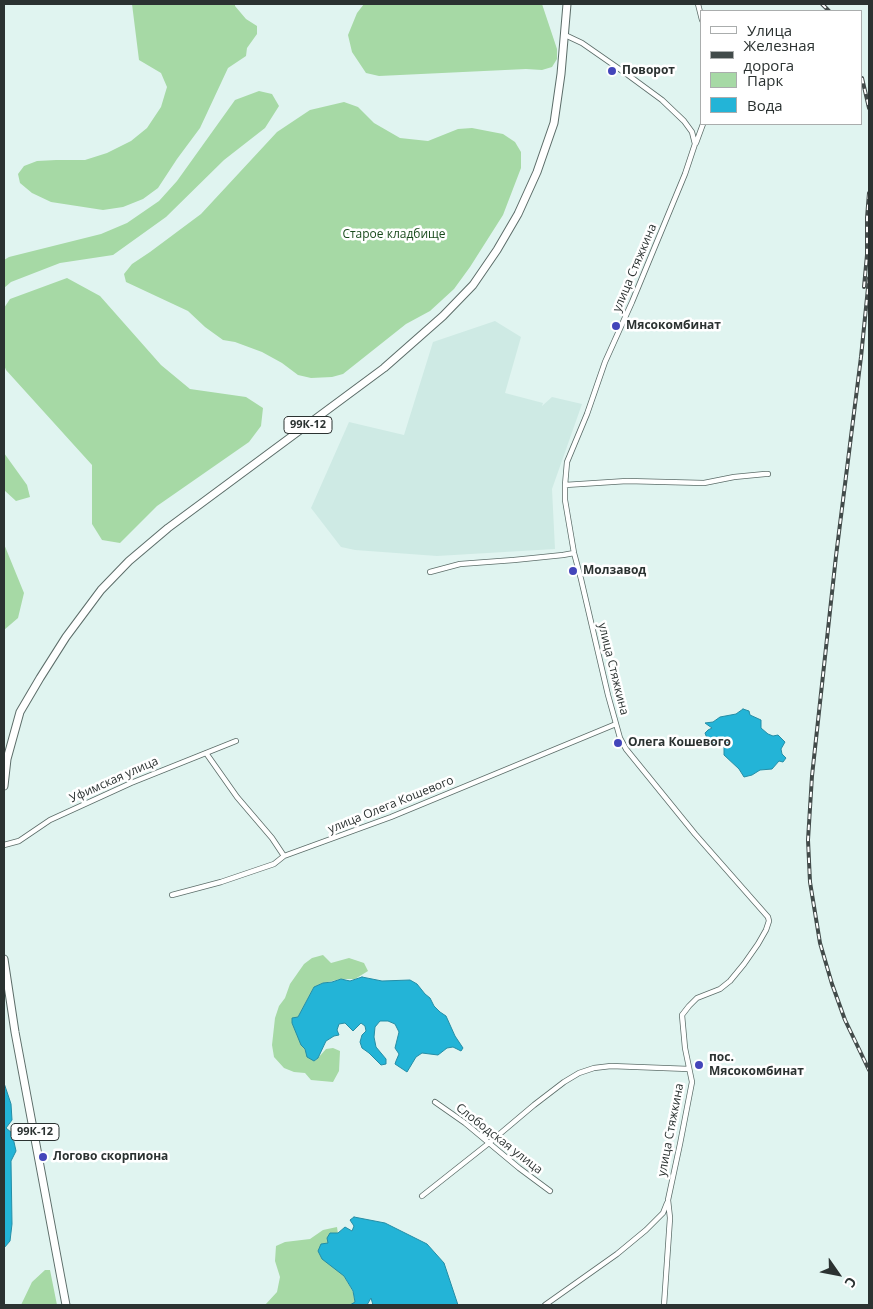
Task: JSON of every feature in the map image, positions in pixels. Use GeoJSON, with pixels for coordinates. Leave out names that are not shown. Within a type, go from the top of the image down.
{"type":"FeatureCollection","features":[{"type":"Feature","properties":{"kind":"main road","name":"99К-12"},"geometry":{"type":"LineString","coordinates":[[4,786],[7,759],[20,712],[66,637],[101,590],[129,561],[168,528],[384,368],[443,316],[473,285],[518,214],[537,172],[554,123],[567,4]]}},
{"type":"Feature","properties":{"kind":"main road","name":"99К-12"},"geometry":{"type":"LineString","coordinates":[[4,959],[15,1032],[66,1305]]}},
{"type":"Feature","properties":{"kind":"street"},"geometry":{"type":"LineString","coordinates":[[565,35],[582,43],[662,100],[684,121],[692,132],[695,144]]}},
{"type":"Feature","properties":{"kind":"street","name":"улица Стяжкина"},"geometry":{"type":"LineString","coordinates":[[664,1305],[670,1218],[668,1200],[692,1082],[685,1048],[682,1016],[697,998],[720,989],[730,981],[758,944],[769,921],[768,917],[694,834],[626,749],[620,738],[574,553],[564,486],[567,462],[587,414],[605,362],[685,174],[703,125]]}},
{"type":"Feature","properties":{"kind":"street"},"geometry":{"type":"LineString","coordinates":[[564,486],[627,481],[704,483],[734,477],[768,474]]}},
{"type":"Feature","properties":{"kind":"street"},"geometry":{"type":"LineString","coordinates":[[430,572],[460,564],[574,553]]}},
{"type":"Feature","properties":{"kind":"street","name":"улица Олега Кошевого"},"geometry":{"type":"LineString","coordinates":[[172,895],[221,882],[274,864],[284,856],[383,820],[616,724]]}},
{"type":"Feature","properties":{"kind":"street","name":"Уфимская улица"},"geometry":{"type":"LineString","coordinates":[[4,845],[19,841],[50,820],[106,794],[236,741]]}},
{"type":"Feature","properties":{"kind":"street"},"geometry":{"type":"LineString","coordinates":[[206,753],[284,856]]}},
{"type":"Feature","properties":{"kind":"street"},"geometry":{"type":"LineString","coordinates":[[422,1196],[489,1143],[534,1104],[579,1073],[594,1068],[611,1066],[689,1069]]}},
{"type":"Feature","properties":{"kind":"street","name":"Слободская улица"},"geometry":{"type":"LineString","coordinates":[[435,1102],[465,1123],[518,1168],[550,1191]]}},
{"type":"Feature","properties":{"kind":"street"},"geometry":{"type":"LineString","coordinates":[[545,1305],[617,1254],[646,1230],[663,1213],[668,1200]]}},
{"type":"Feature","properties":{"kind":"shaded area"},"geometry":{"type":"Polygon","coordinates":[[[495,321],[521,337],[505,393],[543,403],[542,406],[552,397],[582,404],[552,489],[555,549],[437,556],[355,550],[341,547],[311,508],[349,422],[404,435],[433,342],[495,321]]]}},
{"type":"Feature","properties":{"kind":"green space"},"geometry":{"type":"Polygon","coordinates":[[[132,4],[235,4],[246,19],[257,26],[257,34],[247,48],[246,56],[228,68],[200,128],[158,188],[143,199],[123,207],[103,210],[51,202],[32,193],[20,183],[18,174],[24,166],[37,161],[85,160],[107,153],[131,141],[147,128],[161,107],[167,87],[161,73],[139,60],[132,4]]]}},
{"type":"Feature","properties":{"kind":"green space"},"geometry":{"type":"Polygon","coordinates":[[[364,4],[542,4],[557,49],[557,59],[552,67],[542,70],[526,69],[379,76],[366,73],[352,52],[348,35],[357,13],[364,4]]]}},
{"type":"Feature","properties":{"kind":"green space"},"geometry":{"type":"Polygon","coordinates":[[[259,91],[272,94],[279,106],[265,128],[224,160],[166,217],[113,255],[60,263],[11,282],[4,288],[4,260],[9,257],[101,234],[127,223],[159,201],[177,181],[235,100],[259,91]]]}},
{"type":"Feature","properties":{"kind":"green space","name":"Старое кладбище"},"geometry":{"type":"Polygon","coordinates":[[[344,102],[358,107],[374,123],[400,138],[428,141],[458,129],[472,128],[503,134],[515,142],[521,152],[521,168],[503,215],[454,289],[430,311],[406,324],[343,374],[332,377],[311,378],[298,375],[262,352],[235,342],[223,340],[188,311],[126,282],[124,274],[132,264],[201,214],[277,132],[310,110],[344,102]]]}},
{"type":"Feature","properties":{"kind":"green space"},"geometry":{"type":"Polygon","coordinates":[[[67,278],[100,296],[161,365],[190,389],[246,397],[263,408],[261,426],[249,442],[157,506],[120,543],[102,540],[92,524],[92,465],[6,370],[4,365],[4,308],[10,299],[67,278]]]}},
{"type":"Feature","properties":{"kind":"green space"},"geometry":{"type":"Polygon","coordinates":[[[4,453],[27,485],[30,497],[16,501],[4,490],[4,453]]]}},
{"type":"Feature","properties":{"kind":"green space"},"geometry":{"type":"Polygon","coordinates":[[[4,544],[24,593],[18,618],[4,630],[4,544]]]}},
{"type":"Feature","properties":{"kind":"green space"},"geometry":{"type":"Polygon","coordinates":[[[323,955],[331,963],[349,958],[364,963],[368,971],[355,979],[341,979],[314,987],[298,1017],[292,1023],[305,1049],[314,1061],[326,1049],[333,1048],[340,1051],[339,1071],[333,1082],[311,1080],[305,1073],[294,1072],[284,1068],[274,1057],[272,1045],[275,1018],[290,984],[304,964],[312,958],[323,955]]]}},
{"type":"Feature","properties":{"kind":"green space"},"geometry":{"type":"Polygon","coordinates":[[[337,1227],[344,1276],[353,1292],[354,1305],[265,1305],[277,1292],[280,1277],[275,1261],[276,1246],[285,1242],[310,1239],[323,1230],[337,1227]]]}},
{"type":"Feature","properties":{"kind":"green space"},"geometry":{"type":"Polygon","coordinates":[[[45,1270],[50,1270],[57,1305],[21,1305],[32,1282],[45,1270]]]}},
{"type":"Feature","properties":{"kind":"water"},"geometry":{"type":"Polygon","coordinates":[[[743,709],[761,720],[761,728],[768,734],[778,735],[785,742],[781,749],[782,754],[786,758],[783,762],[779,761],[772,769],[760,770],[744,777],[739,769],[724,755],[722,742],[718,740],[713,743],[708,741],[705,733],[712,728],[705,723],[713,722],[720,717],[736,714],[743,709]]]}},
{"type":"Feature","properties":{"kind":"water"},"geometry":{"type":"Polygon","coordinates":[[[362,977],[382,981],[410,980],[417,984],[430,998],[434,1006],[446,1016],[463,1048],[461,1051],[453,1047],[447,1048],[438,1055],[422,1053],[416,1057],[407,1072],[395,1064],[399,1054],[395,1048],[399,1032],[395,1024],[388,1021],[380,1021],[375,1027],[374,1037],[376,1047],[386,1059],[386,1064],[381,1065],[362,1048],[360,1042],[362,1035],[366,1031],[365,1026],[361,1023],[353,1031],[345,1023],[339,1024],[337,1030],[339,1035],[326,1041],[318,1058],[314,1061],[307,1057],[292,1023],[292,1018],[298,1017],[314,987],[341,979],[350,981],[362,977]]]}},
{"type":"Feature","properties":{"kind":"water"},"geometry":{"type":"Polygon","coordinates":[[[4,1083],[11,1104],[12,1120],[6,1128],[12,1133],[16,1151],[11,1161],[12,1224],[10,1241],[4,1248],[4,1083]]]}},
{"type":"Feature","properties":{"kind":"water"},"geometry":{"type":"Polygon","coordinates":[[[354,1217],[385,1223],[427,1244],[444,1263],[458,1305],[373,1305],[371,1298],[367,1305],[350,1305],[355,1302],[353,1291],[344,1276],[322,1259],[318,1251],[321,1244],[328,1243],[327,1238],[330,1233],[338,1233],[345,1227],[352,1231],[354,1226],[350,1220],[354,1217]]]}},
{"type":"Feature","properties":{"kind":"railway"},"geometry":{"type":"LineString","coordinates":[[822,4],[828,10]]}},
{"type":"Feature","properties":{"kind":"railway"},"geometry":{"type":"LineString","coordinates":[[863,82],[869,108]]}},
{"type":"Feature","properties":{"kind":"railway"},"geometry":{"type":"LineString","coordinates":[[864,287],[869,193]]}},
{"type":"Feature","properties":{"kind":"railway"},"geometry":{"type":"LineString","coordinates":[[869,278],[812,776],[808,840],[810,882],[820,943],[845,1020],[869,1070]]}},
{"type":"Feature","properties":{"kind":"place","name":"Поворот"},"geometry":{"type":"Point","coordinates":[612,71]}},
{"type":"Feature","properties":{"kind":"place","name":"Мясокомбинат"},"geometry":{"type":"Point","coordinates":[616,326]}},
{"type":"Feature","properties":{"kind":"place","name":"Молзавод"},"geometry":{"type":"Point","coordinates":[573,571]}},
{"type":"Feature","properties":{"kind":"place","name":"Олега Кошевого"},"geometry":{"type":"Point","coordinates":[618,743]}},
{"type":"Feature","properties":{"kind":"place","name":"пос. Мясокомбинат"},"geometry":{"type":"Point","coordinates":[699,1065]}},
{"type":"Feature","properties":{"kind":"place","name":"Логово скорпиона"},"geometry":{"type":"Point","coordinates":[43,1157]}}]}
